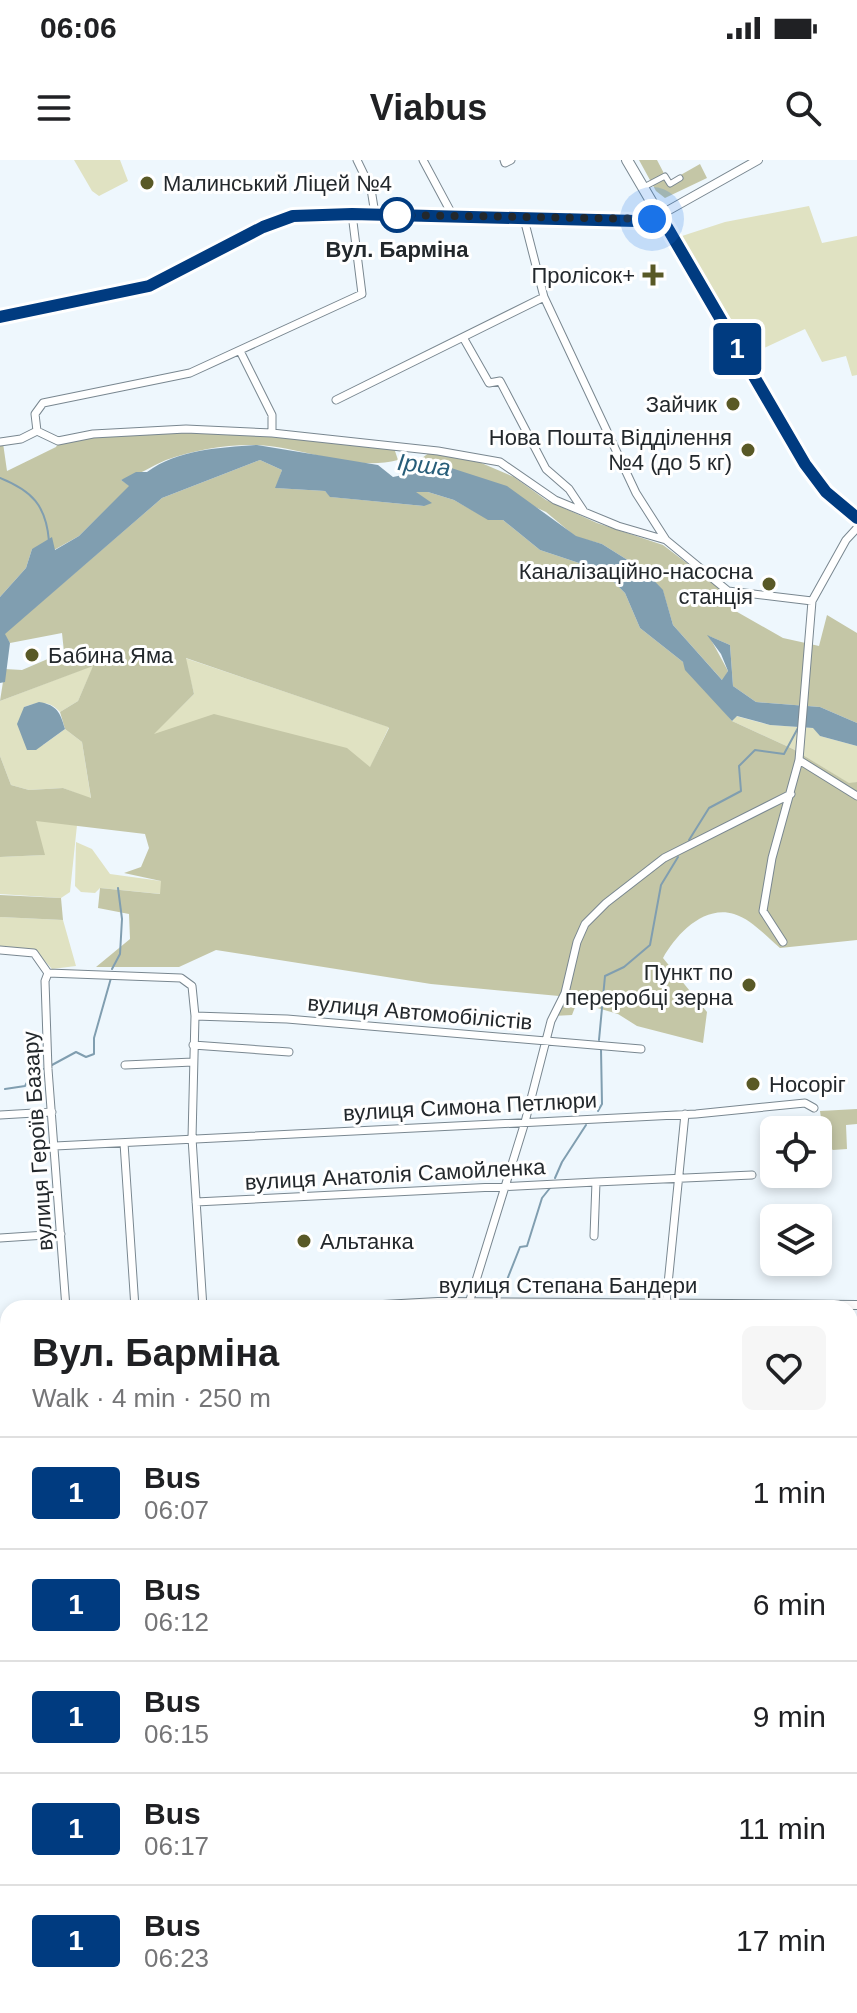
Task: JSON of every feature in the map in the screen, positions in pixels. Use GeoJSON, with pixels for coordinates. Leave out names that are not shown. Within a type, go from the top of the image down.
{"type":"FeatureCollection","features":[{"type":"Feature","properties":{"kind":"main road"},"geometry":{"type":"LineString","coordinates":[[627,160],[805,464],[826,492],[857,518]]}},
{"type":"Feature","properties":{"kind":"street"},"geometry":{"type":"LineString","coordinates":[[357,160],[371,189],[375,214]]}},
{"type":"Feature","properties":{"kind":"street"},"geometry":{"type":"LineString","coordinates":[[423,160],[453,216]]}},
{"type":"Feature","properties":{"kind":"street"},"geometry":{"type":"LineString","coordinates":[[504,160],[505,163],[511,160]]}},
{"type":"Feature","properties":{"kind":"street"},"geometry":{"type":"LineString","coordinates":[[0,317],[149,286],[281,219],[375,214],[646,221],[758,160]]}},
{"type":"Feature","properties":{"kind":"street"},"geometry":{"type":"LineString","coordinates":[[643,188],[665,176],[670,184],[680,178]]}},
{"type":"Feature","properties":{"kind":"street"},"geometry":{"type":"LineString","coordinates":[[37,431],[36,410],[50,400],[176,377],[359,297],[362,290],[352,214]]}},
{"type":"Feature","properties":{"kind":"street"},"geometry":{"type":"LineString","coordinates":[[524,219],[544,297],[636,493],[666,540],[728,591],[812,601]]}},
{"type":"Feature","properties":{"kind":"street"},"geometry":{"type":"LineString","coordinates":[[336,400],[544,297]]}},
{"type":"Feature","properties":{"kind":"street"},"geometry":{"type":"LineString","coordinates":[[464,339],[489,383],[500,381],[546,469],[569,489],[584,512]]}},
{"type":"Feature","properties":{"kind":"street"},"geometry":{"type":"LineString","coordinates":[[240,351],[272,415],[272,433]]}},
{"type":"Feature","properties":{"kind":"street"},"geometry":{"type":"LineString","coordinates":[[37,431],[54,441],[186,429],[272,433],[450,453],[500,462],[555,500],[666,540]]}},
{"type":"Feature","properties":{"kind":"street"},"geometry":{"type":"LineString","coordinates":[[0,442],[21,439],[37,431]]}},
{"type":"Feature","properties":{"kind":"street"},"geometry":{"type":"LineString","coordinates":[[783,942],[763,911],[772,858],[799,760],[812,601],[846,540],[857,528]]}},
{"type":"Feature","properties":{"kind":"street"},"geometry":{"type":"LineString","coordinates":[[799,760],[857,796]]}},
{"type":"Feature","properties":{"kind":"street"},"geometry":{"type":"LineString","coordinates":[[470,1300],[525,1122],[553,1014],[569,979],[578,938],[594,914],[664,858],[791,794]]}},
{"type":"Feature","properties":{"kind":"street"},"geometry":{"type":"LineString","coordinates":[[0,950],[34,953],[48,973],[151,975],[181,978],[189,982],[194,992],[192,1138],[202,1300]]}},
{"type":"Feature","properties":{"kind":"street","name":"вулиця Героїв Базару"},"geometry":{"type":"LineString","coordinates":[[48,973],[45,999],[65,1300]]}},
{"type":"Feature","properties":{"kind":"street","name":"вулиця Автомобілістів"},"geometry":{"type":"LineString","coordinates":[[195,1016],[287,1019],[641,1049]]}},
{"type":"Feature","properties":{"kind":"street"},"geometry":{"type":"LineString","coordinates":[[193,1045],[289,1052]]}},
{"type":"Feature","properties":{"kind":"street"},"geometry":{"type":"LineString","coordinates":[[125,1065],[193,1062]]}},
{"type":"Feature","properties":{"kind":"street","name":"вулиця Симона Петлюри"},"geometry":{"type":"LineString","coordinates":[[55,1146],[685,1114],[805,1103],[814,1108]]}},
{"type":"Feature","properties":{"kind":"street"},"geometry":{"type":"LineString","coordinates":[[0,1115],[52,1112]]}},
{"type":"Feature","properties":{"kind":"street"},"geometry":{"type":"LineString","coordinates":[[666,1300],[685,1114]]}},
{"type":"Feature","properties":{"kind":"street"},"geometry":{"type":"LineString","coordinates":[[124,1143],[134,1300]]}},
{"type":"Feature","properties":{"kind":"street","name":"вулиця Анатолія Самойленка"},"geometry":{"type":"LineString","coordinates":[[196,1202],[752,1175]]}},
{"type":"Feature","properties":{"kind":"street"},"geometry":{"type":"LineString","coordinates":[[594,1236],[596,1182]]}},
{"type":"Feature","properties":{"kind":"street"},"geometry":{"type":"LineString","coordinates":[[0,1238],[61,1234]]}},
{"type":"Feature","properties":{"kind":"green space"},"geometry":{"type":"Polygon","coordinates":[[[74,160],[120,160],[128,181],[99,196],[92,191],[74,160]]]}},
{"type":"Feature","properties":{"kind":"green space"},"geometry":{"type":"Polygon","coordinates":[[[639,160],[657,160],[670,185],[670,181],[700,164],[707,178],[665,198],[656,191],[639,160]]]}},
{"type":"Feature","properties":{"kind":"green space"},"geometry":{"type":"Polygon","coordinates":[[[809,206],[822,243],[857,236],[857,375],[852,376],[846,356],[822,362],[805,329],[751,354],[682,236],[725,222],[809,206]]]}},
{"type":"Feature","properties":{"kind":"green space"},"geometry":{"type":"Polygon","coordinates":[[[202,431],[394,448],[398,460],[363,463],[275,447],[246,445],[211,448],[166,460],[121,480],[130,486],[79,536],[54,550],[53,546],[32,549],[26,568],[0,597],[0,444],[3,443],[7,471],[56,447],[60,439],[202,431]]]}},
{"type":"Feature","properties":{"kind":"green space"},"geometry":{"type":"Polygon","coordinates":[[[429,453],[472,459],[514,477],[546,500],[597,523],[663,545],[733,598],[732,609],[783,638],[819,646],[827,615],[857,633],[857,723],[820,707],[756,702],[733,686],[730,645],[709,636],[728,671],[723,681],[673,625],[663,591],[645,571],[602,544],[576,537],[546,512],[445,466],[399,474],[429,453]]]}},
{"type":"Feature","properties":{"kind":"green space"},"geometry":{"type":"Polygon","coordinates":[[[260,460],[282,470],[276,488],[325,491],[331,497],[424,506],[414,492],[428,492],[454,500],[488,519],[503,520],[540,550],[582,564],[613,581],[625,593],[640,628],[683,662],[732,721],[793,749],[849,783],[857,782],[857,940],[780,948],[753,924],[734,914],[712,914],[692,924],[675,940],[663,958],[707,1012],[703,1043],[637,1026],[618,1014],[577,1002],[572,1015],[553,1016],[559,996],[431,984],[216,950],[179,967],[96,967],[130,939],[129,914],[98,908],[100,888],[160,894],[161,881],[124,873],[141,867],[149,848],[145,834],[36,821],[45,855],[0,857],[0,756],[11,785],[29,790],[63,788],[91,798],[82,742],[65,729],[60,712],[78,701],[93,666],[0,701],[5,669],[22,670],[64,652],[62,633],[10,643],[4,634],[162,498],[260,460]],[[186,658],[194,694],[154,734],[214,714],[347,748],[370,767],[388,727],[186,658]]]}},
{"type":"Feature","properties":{"kind":"green space"},"geometry":{"type":"Polygon","coordinates":[[[185,658],[389,727],[370,768],[152,735],[194,694],[185,658]]]}},
{"type":"Feature","properties":{"kind":"green space"},"geometry":{"type":"Polygon","coordinates":[[[94,665],[78,701],[60,712],[44,703],[24,707],[43,745],[65,729],[82,742],[91,799],[63,788],[29,790],[11,785],[0,756],[0,701],[94,665]]]}},
{"type":"Feature","properties":{"kind":"green space"},"geometry":{"type":"Polygon","coordinates":[[[736,716],[770,725],[814,728],[820,736],[857,746],[857,782],[850,784],[793,749],[732,721],[736,716]]]}},
{"type":"Feature","properties":{"kind":"green space"},"geometry":{"type":"Polygon","coordinates":[[[35,820],[77,825],[70,892],[61,898],[0,894],[0,857],[44,855],[35,820]]]}},
{"type":"Feature","properties":{"kind":"green space"},"geometry":{"type":"Polygon","coordinates":[[[76,842],[92,849],[110,874],[161,881],[161,894],[100,888],[95,893],[81,892],[75,886],[76,842]]]}},
{"type":"Feature","properties":{"kind":"green space"},"geometry":{"type":"Polygon","coordinates":[[[0,895],[61,898],[63,920],[0,917],[0,895]]]}},
{"type":"Feature","properties":{"kind":"green space"},"geometry":{"type":"Polygon","coordinates":[[[0,917],[63,920],[76,966],[52,969],[34,949],[0,948],[0,917]]]}},
{"type":"Feature","properties":{"kind":"green space"},"geometry":{"type":"Polygon","coordinates":[[[857,1109],[857,1124],[846,1125],[847,1149],[832,1149],[832,1116],[821,1116],[820,1111],[857,1109]]]}},
{"type":"Feature","properties":{"kind":"water","name":"Ірша"},"geometry":{"type":"Polygon","coordinates":[[[257,445],[378,465],[393,477],[445,466],[507,486],[576,536],[602,544],[645,571],[663,590],[673,625],[722,680],[728,671],[721,654],[707,635],[730,645],[733,686],[756,702],[820,707],[857,723],[857,746],[820,736],[813,728],[770,725],[737,716],[732,721],[685,670],[683,662],[640,628],[625,593],[613,581],[582,564],[540,550],[503,520],[488,520],[454,500],[428,492],[416,492],[432,503],[424,506],[330,497],[325,491],[275,488],[282,470],[260,460],[162,498],[5,634],[10,643],[5,682],[0,683],[0,597],[26,568],[32,549],[52,537],[55,550],[79,536],[129,486],[121,480],[136,472],[147,472],[186,454],[257,445]]]}},
{"type":"Feature","properties":{"kind":"water"},"geometry":{"type":"Polygon","coordinates":[[[39,702],[57,710],[65,729],[36,750],[27,750],[17,724],[24,707],[39,702]]]}},
{"type":"Feature","properties":{"kind":"waterway"},"geometry":{"type":"LineString","coordinates":[[0,478],[21,488],[35,501],[45,518],[49,541]]}},
{"type":"Feature","properties":{"kind":"waterway"},"geometry":{"type":"LineString","coordinates":[[689,840],[709,808],[741,791],[739,766],[755,750],[784,754],[799,726]]}},
{"type":"Feature","properties":{"kind":"waterway"},"geometry":{"type":"LineString","coordinates":[[599,1040],[605,976],[624,967],[650,945],[661,885],[678,857]]}},
{"type":"Feature","properties":{"kind":"waterway"},"geometry":{"type":"LineString","coordinates":[[112,969],[120,954],[122,919],[118,888]]}},
{"type":"Feature","properties":{"kind":"waterway"},"geometry":{"type":"LineString","coordinates":[[52,1065],[76,1052],[86,1057],[94,1054],[94,1038],[111,978]]}},
{"type":"Feature","properties":{"kind":"waterway"},"geometry":{"type":"LineString","coordinates":[[598,1111],[602,1104],[601,1049]]}},
{"type":"Feature","properties":{"kind":"waterway"},"geometry":{"type":"LineString","coordinates":[[5,1089],[25,1086],[32,1073],[44,1069]]}},
{"type":"Feature","properties":{"kind":"waterway"},"geometry":{"type":"LineString","coordinates":[[555,1178],[586,1125]]}},
{"type":"Feature","properties":{"kind":"waterway"},"geometry":{"type":"LineString","coordinates":[[501,1295],[520,1247],[527,1246],[542,1198],[550,1188]]}},
{"type":"Feature","properties":{"kind":"bus line","name":"1"},"geometry":{"type":"LineString","coordinates":[[0,317],[125,294],[149,286],[263,227],[293,216],[352,214],[637,221],[660,215],[782,429],[826,492],[857,518]]}},
{"type":"Feature","properties":{"kind":"place","name":"Малинський Ліцей №4"},"geometry":{"type":"Point","coordinates":[147,183]}},
{"type":"Feature","properties":{"kind":"place","name":"Вул. Барміна"},"geometry":{"type":"Point","coordinates":[397,215]}},
{"type":"Feature","properties":{"kind":"place","name":"Пролісок+"},"geometry":{"type":"Point","coordinates":[653,275]}},
{"type":"Feature","properties":{"kind":"place","name":"Зайчик"},"geometry":{"type":"Point","coordinates":[733,404]}},
{"type":"Feature","properties":{"kind":"place","name":"Нова Пошта Відділення №4 (до 5 кг)"},"geometry":{"type":"Point","coordinates":[748,450]}},
{"type":"Feature","properties":{"kind":"place","name":"Каналізаційно-насосна станція"},"geometry":{"type":"Point","coordinates":[769,584]}},
{"type":"Feature","properties":{"kind":"place","name":"Бабина Яма"},"geometry":{"type":"Point","coordinates":[32,655]}},
{"type":"Feature","properties":{"kind":"place","name":"Пункт по переробці зерна"},"geometry":{"type":"Point","coordinates":[749,985]}},
{"type":"Feature","properties":{"kind":"place","name":"Носоріг"},"geometry":{"type":"Point","coordinates":[753,1084]}},
{"type":"Feature","properties":{"kind":"place","name":"Альтанка"},"geometry":{"type":"Point","coordinates":[304,1241]}},
{"type":"Feature","properties":{"kind":"route"},"geometry":{"type":"LineString","coordinates":[[397,215],[584,221],[652,219]]}}]}
